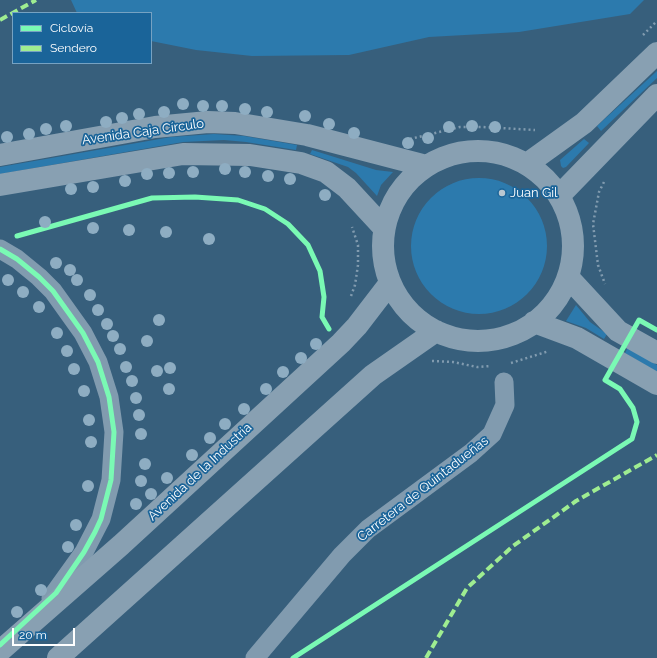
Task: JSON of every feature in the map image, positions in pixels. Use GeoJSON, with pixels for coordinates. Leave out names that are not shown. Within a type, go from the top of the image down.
{"type":"FeatureCollection","features":[{"type":"Feature","properties":{"kind":"main road"},"geometry":{"type":"LineString","coordinates":[[527,164],[584,123],[657,53]]}},
{"type":"Feature","properties":{"kind":"main road"},"geometry":{"type":"LineString","coordinates":[[559,196],[657,95]]}},
{"type":"Feature","properties":{"kind":"main road","name":"Avenida Caja Círculo"},"geometry":{"type":"LineString","coordinates":[[0,156],[155,127],[208,122],[242,124],[307,135],[426,166]]}},
{"type":"Feature","properties":{"kind":"main road"},"geometry":{"type":"LineString","coordinates":[[466,151],[487,151],[507,156],[527,164],[545,178],[559,196],[568,215],[572,235],[572,256],[568,277],[554,302],[534,322],[520,331],[503,337],[486,340],[458,338],[436,331],[417,318],[407,308],[390,283],[383,253],[384,228],[392,204],[407,182],[426,166],[445,156],[466,151]]}},
{"type":"Feature","properties":{"kind":"main road"},"geometry":{"type":"LineString","coordinates":[[0,185],[183,154],[250,155],[301,163],[326,172],[347,188],[384,228]]}},
{"type":"Feature","properties":{"kind":"main road"},"geometry":{"type":"LineString","coordinates":[[568,277],[618,331],[657,353]]}},
{"type":"Feature","properties":{"kind":"main road","name":"Avenida de la Industria"},"geometry":{"type":"LineString","coordinates":[[0,651],[121,545],[341,343],[357,326],[390,283]]}},
{"type":"Feature","properties":{"kind":"main road"},"geometry":{"type":"LineString","coordinates":[[534,322],[577,338],[657,384]]}},
{"type":"Feature","properties":{"kind":"main road"},"geometry":{"type":"LineString","coordinates":[[58,658],[373,375],[436,331]]}},
{"type":"Feature","properties":{"kind":"street"},"geometry":{"type":"LineString","coordinates":[[0,249],[17,259],[53,291],[83,333],[98,362],[109,397],[114,432],[111,480],[101,519],[92,539],[56,593],[0,645]]}},
{"type":"Feature","properties":{"kind":"street","name":"Carretera de Quintadueñas"},"geometry":{"type":"LineString","coordinates":[[255,658],[342,556],[368,529],[471,453],[492,434],[505,405],[503,370]]}},
{"type":"Feature","properties":{"kind":"path"},"geometry":{"type":"LineString","coordinates":[[640,38],[657,21]]}},
{"type":"Feature","properties":{"kind":"path"},"geometry":{"type":"LineString","coordinates":[[402,141],[460,127],[538,130]]}},
{"type":"Feature","properties":{"kind":"path"},"geometry":{"type":"LineString","coordinates":[[606,180],[599,192],[593,224],[598,265],[607,287]]}},
{"type":"Feature","properties":{"kind":"path"},"geometry":{"type":"LineString","coordinates":[[350,297],[355,285],[358,265],[358,245],[351,225]]}},
{"type":"Feature","properties":{"kind":"path"},"geometry":{"type":"LineString","coordinates":[[428,361],[453,362],[503,370],[556,350]]}},
{"type":"Feature","properties":{"kind":"shaded area"},"geometry":{"type":"Polygon","coordinates":[[[71,0],[644,0],[630,14],[519,32],[429,37],[349,55],[252,56],[196,50],[152,41],[152,12],[77,12],[71,0]]]}},
{"type":"Feature","properties":{"kind":"shaded area"},"geometry":{"type":"Polygon","coordinates":[[[657,71],[657,78],[601,131],[597,126],[657,71]]]}},
{"type":"Feature","properties":{"kind":"shaded area"},"geometry":{"type":"Polygon","coordinates":[[[214,134],[244,136],[297,145],[296,150],[224,140],[183,142],[0,174],[0,167],[171,137],[214,134]]]}},
{"type":"Feature","properties":{"kind":"shaded area"},"geometry":{"type":"Polygon","coordinates":[[[584,139],[589,143],[566,167],[563,168],[560,160],[584,139]]]}},
{"type":"Feature","properties":{"kind":"shaded area"},"geometry":{"type":"Polygon","coordinates":[[[312,150],[376,170],[393,172],[381,185],[377,196],[356,173],[348,167],[310,154],[312,150]]]}},
{"type":"Feature","properties":{"kind":"shaded area"},"geometry":{"type":"Polygon","coordinates":[[[472,178],[486,178],[505,183],[517,189],[532,203],[542,220],[546,233],[546,259],[542,272],[536,284],[522,299],[517,303],[499,311],[486,314],[472,314],[453,309],[441,303],[426,289],[422,284],[414,266],[411,253],[411,239],[416,220],[422,208],[436,193],[441,189],[459,181],[472,178]]]}},
{"type":"Feature","properties":{"kind":"shaded area"},"geometry":{"type":"Polygon","coordinates":[[[576,305],[590,322],[607,334],[604,339],[586,328],[566,321],[576,305]]]}},
{"type":"Feature","properties":{"kind":"shaded area"},"geometry":{"type":"Polygon","coordinates":[[[628,347],[657,365],[657,372],[625,353],[628,347]]]}},
{"type":"Feature","properties":{"kind":"marked path"},"geometry":{"type":"LineString","coordinates":[[14,12],[36,0]]}},
{"type":"Feature","properties":{"kind":"marked path"},"geometry":{"type":"LineString","coordinates":[[0,20],[12,13]]}},
{"type":"Feature","properties":{"kind":"marked path"},"geometry":{"type":"LineString","coordinates":[[426,658],[467,588],[513,546],[576,501],[657,455]]}},
{"type":"Feature","properties":{"kind":"cycle path"},"geometry":{"type":"LineString","coordinates":[[17,236],[152,198],[195,197],[238,200],[265,209],[288,224],[308,245],[320,271],[324,297],[322,317],[329,329]]}},
{"type":"Feature","properties":{"kind":"cycle path"},"geometry":{"type":"LineString","coordinates":[[0,249],[17,259],[53,291],[83,333],[98,362],[109,397],[114,432],[111,480],[101,519],[95,532],[84,552],[56,593],[0,645]]}},
{"type":"Feature","properties":{"kind":"cycle path"},"geometry":{"type":"LineString","coordinates":[[293,658],[632,439],[637,422],[633,408],[620,389],[605,380],[639,320],[657,330]]}},
{"type":"Feature","properties":{"kind":"place","name":"Juan Gil"},"geometry":{"type":"Point","coordinates":[502,193]}}]}
